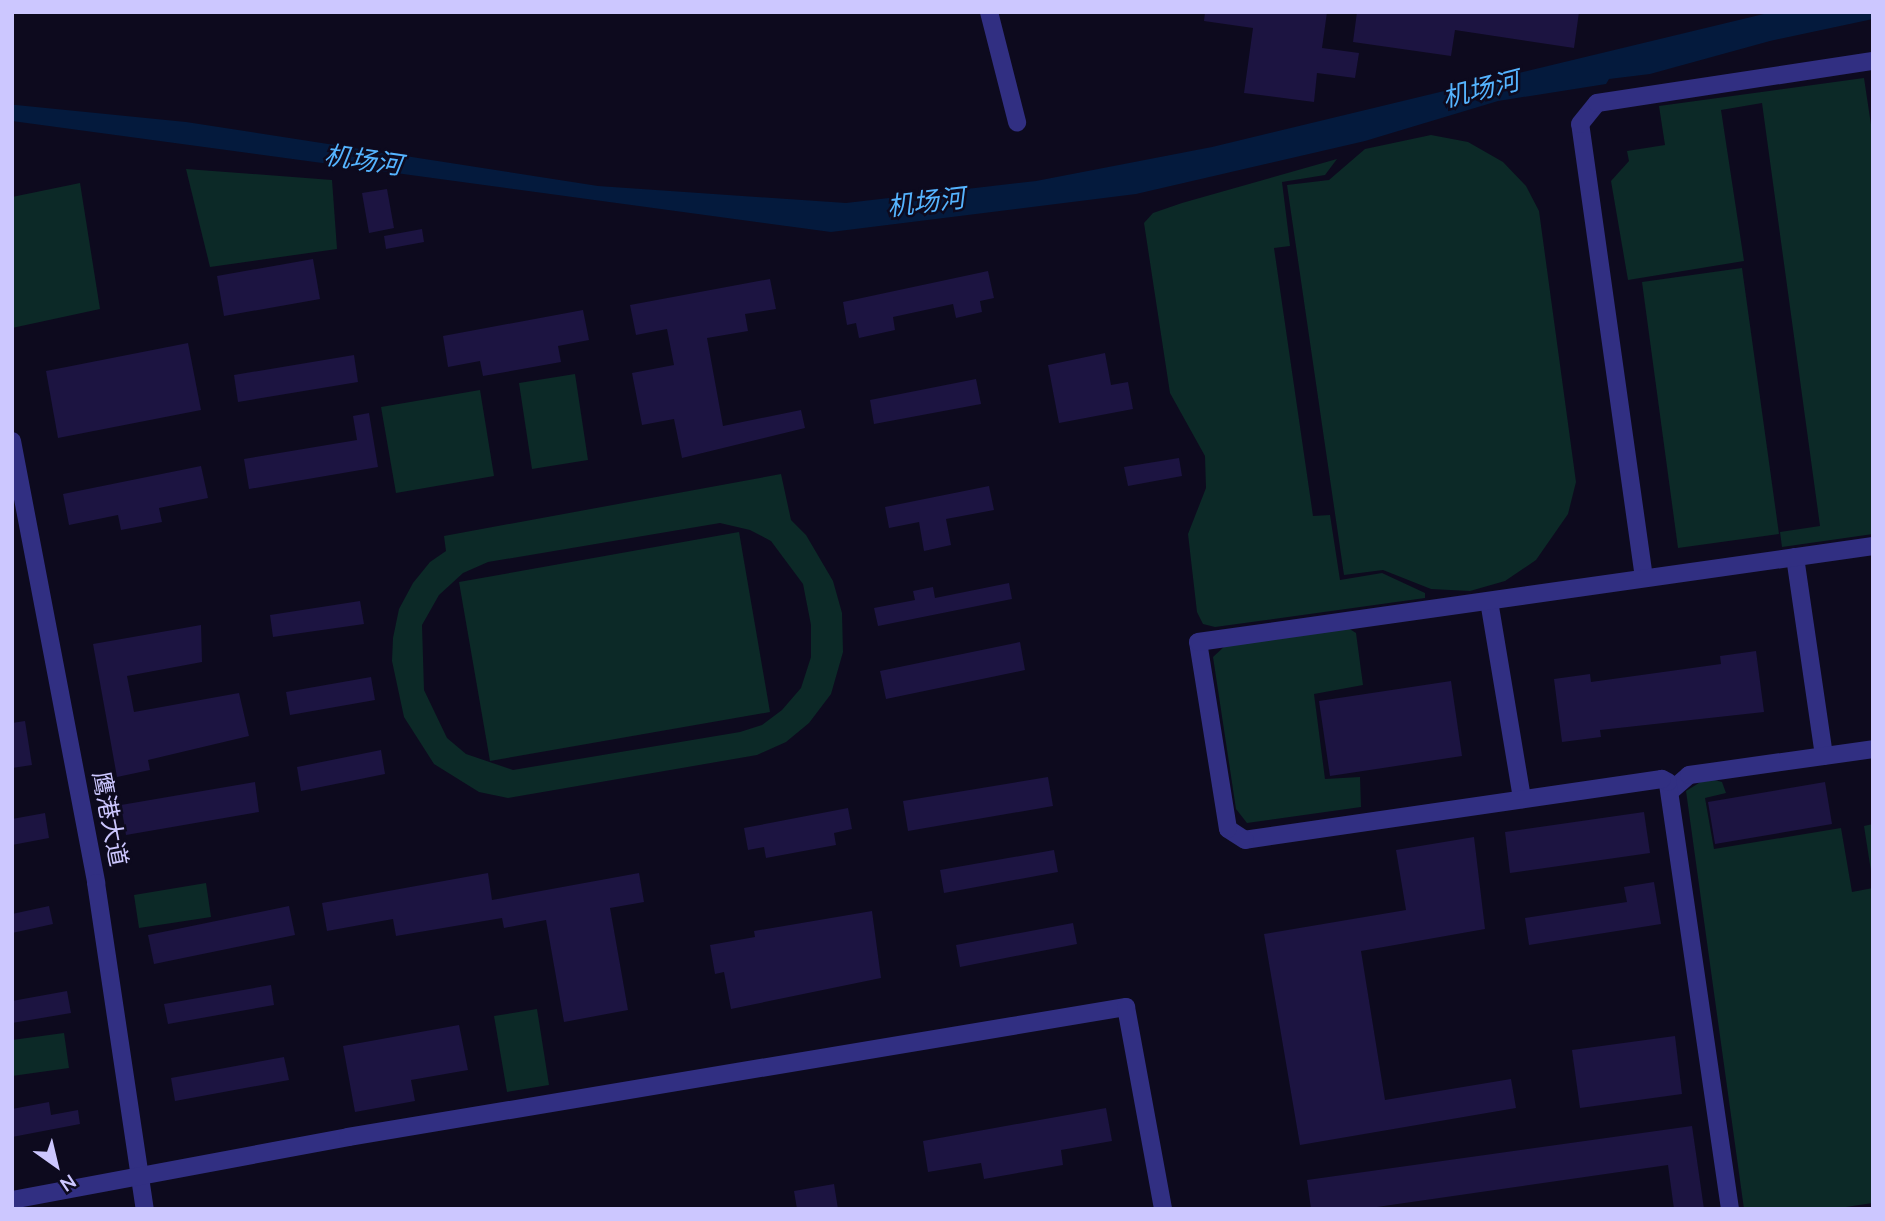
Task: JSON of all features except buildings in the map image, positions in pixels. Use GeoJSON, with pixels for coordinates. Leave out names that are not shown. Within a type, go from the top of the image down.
{"type":"FeatureCollection","features":[{"type":"Feature","properties":{"kind":"street"},"geometry":{"type":"LineString","coordinates":[[989,12],[1017,122]]}},
{"type":"Feature","properties":{"kind":"street"},"geometry":{"type":"LineString","coordinates":[[1644,578],[1580,124],[1597,103],[1873,61]]}},
{"type":"Feature","properties":{"kind":"street","name":"鹰港大道"},"geometry":{"type":"LineString","coordinates":[[12,441],[96,883],[145,1209]]}},
{"type":"Feature","properties":{"kind":"street"},"geometry":{"type":"LineString","coordinates":[[1730,1209],[1673,789],[1662,779],[1245,840],[1227,829],[1198,642],[1873,546]]}},
{"type":"Feature","properties":{"kind":"street"},"geometry":{"type":"LineString","coordinates":[[1795,557],[1824,756]]}},
{"type":"Feature","properties":{"kind":"street"},"geometry":{"type":"LineString","coordinates":[[1489,601],[1522,799]]}},
{"type":"Feature","properties":{"kind":"street"},"geometry":{"type":"LineString","coordinates":[[1673,789],[1689,775],[1873,749]]}},
{"type":"Feature","properties":{"kind":"street"},"geometry":{"type":"LineString","coordinates":[[12,1200],[361,1135],[1126,1007],[1163,1209]]}},
{"type":"Feature","properties":{"kind":"green space"},"geometry":{"type":"Polygon","coordinates":[[[1864,78],[1873,138],[1873,534],[1782,547],[1780,532],[1820,526],[1762,103],[1721,110],[1744,261],[1628,280],[1611,181],[1629,161],[1627,151],[1665,145],[1659,106],[1864,78]]]}},
{"type":"Feature","properties":{"kind":"green space"},"geometry":{"type":"Polygon","coordinates":[[[1431,135],[1468,142],[1503,162],[1526,186],[1539,211],[1576,482],[1568,514],[1536,560],[1505,581],[1470,591],[1431,589],[1383,570],[1344,575],[1287,185],[1329,180],[1365,149],[1431,135]]]}},
{"type":"Feature","properties":{"kind":"green space"},"geometry":{"type":"Polygon","coordinates":[[[1337,159],[1325,175],[1282,182],[1290,246],[1274,248],[1313,516],[1330,515],[1340,580],[1382,573],[1425,593],[1425,598],[1215,627],[1203,624],[1197,612],[1188,534],[1206,488],[1205,456],[1170,393],[1144,223],[1153,213],[1182,203],[1337,159]]]}},
{"type":"Feature","properties":{"kind":"green space"},"geometry":{"type":"Polygon","coordinates":[[[186,169],[332,180],[337,249],[210,267],[186,169]]]}},
{"type":"Feature","properties":{"kind":"green space"},"geometry":{"type":"Polygon","coordinates":[[[80,183],[100,309],[12,328],[12,197],[80,183]]]}},
{"type":"Feature","properties":{"kind":"green space"},"geometry":{"type":"Polygon","coordinates":[[[1742,268],[1779,534],[1678,548],[1642,282],[1742,268]]]}},
{"type":"Feature","properties":{"kind":"green space"},"geometry":{"type":"Polygon","coordinates":[[[575,374],[588,460],[532,469],[519,383],[575,374]]]}},
{"type":"Feature","properties":{"kind":"green space"},"geometry":{"type":"Polygon","coordinates":[[[480,390],[494,476],[396,493],[381,407],[480,390]]]}},
{"type":"Feature","properties":{"kind":"green space"},"geometry":{"type":"Polygon","coordinates":[[[781,474],[791,520],[806,535],[833,581],[842,613],[843,652],[831,694],[809,723],[786,742],[757,755],[508,798],[479,792],[434,764],[404,717],[392,661],[399,609],[413,583],[430,562],[446,551],[444,536],[781,474]],[[720,523],[488,562],[463,573],[439,595],[422,625],[424,690],[447,738],[466,754],[513,770],[740,732],[762,725],[782,710],[801,688],[811,657],[811,625],[803,584],[771,541],[750,530],[720,523]]]}},
{"type":"Feature","properties":{"kind":"green space"},"geometry":{"type":"Polygon","coordinates":[[[739,532],[770,712],[490,761],[459,582],[739,532]]]}},
{"type":"Feature","properties":{"kind":"green space"},"geometry":{"type":"Polygon","coordinates":[[[1348,628],[1356,633],[1363,685],[1314,694],[1325,779],[1360,777],[1361,807],[1247,823],[1236,809],[1213,657],[1227,644],[1348,628]]]}},
{"type":"Feature","properties":{"kind":"green space"},"geometry":{"type":"Polygon","coordinates":[[[1707,778],[1722,782],[1726,793],[1705,798],[1714,849],[1841,828],[1852,892],[1873,888],[1873,1203],[1832,1209],[1744,1209],[1686,791],[1707,778]]]}},
{"type":"Feature","properties":{"kind":"green space"},"geometry":{"type":"Polygon","coordinates":[[[1873,824],[1873,884],[1864,826],[1873,824]]]}},
{"type":"Feature","properties":{"kind":"green space"},"geometry":{"type":"Polygon","coordinates":[[[206,883],[211,917],[139,928],[134,895],[206,883]]]}},
{"type":"Feature","properties":{"kind":"green space"},"geometry":{"type":"Polygon","coordinates":[[[537,1009],[549,1085],[507,1092],[494,1016],[537,1009]]]}},
{"type":"Feature","properties":{"kind":"green space"},"geometry":{"type":"Polygon","coordinates":[[[64,1033],[69,1068],[12,1076],[12,1040],[64,1033]]]}},
{"type":"Feature","properties":{"kind":"water","name":"机场河"},"geometry":{"type":"Polygon","coordinates":[[[1772,12],[1873,12],[1873,19],[1770,41],[1650,74],[1609,79],[1606,84],[1498,101],[1365,141],[1136,194],[831,232],[12,121],[12,105],[16,105],[186,122],[598,186],[846,203],[1036,181],[1212,147],[1772,12]]]}}]}
